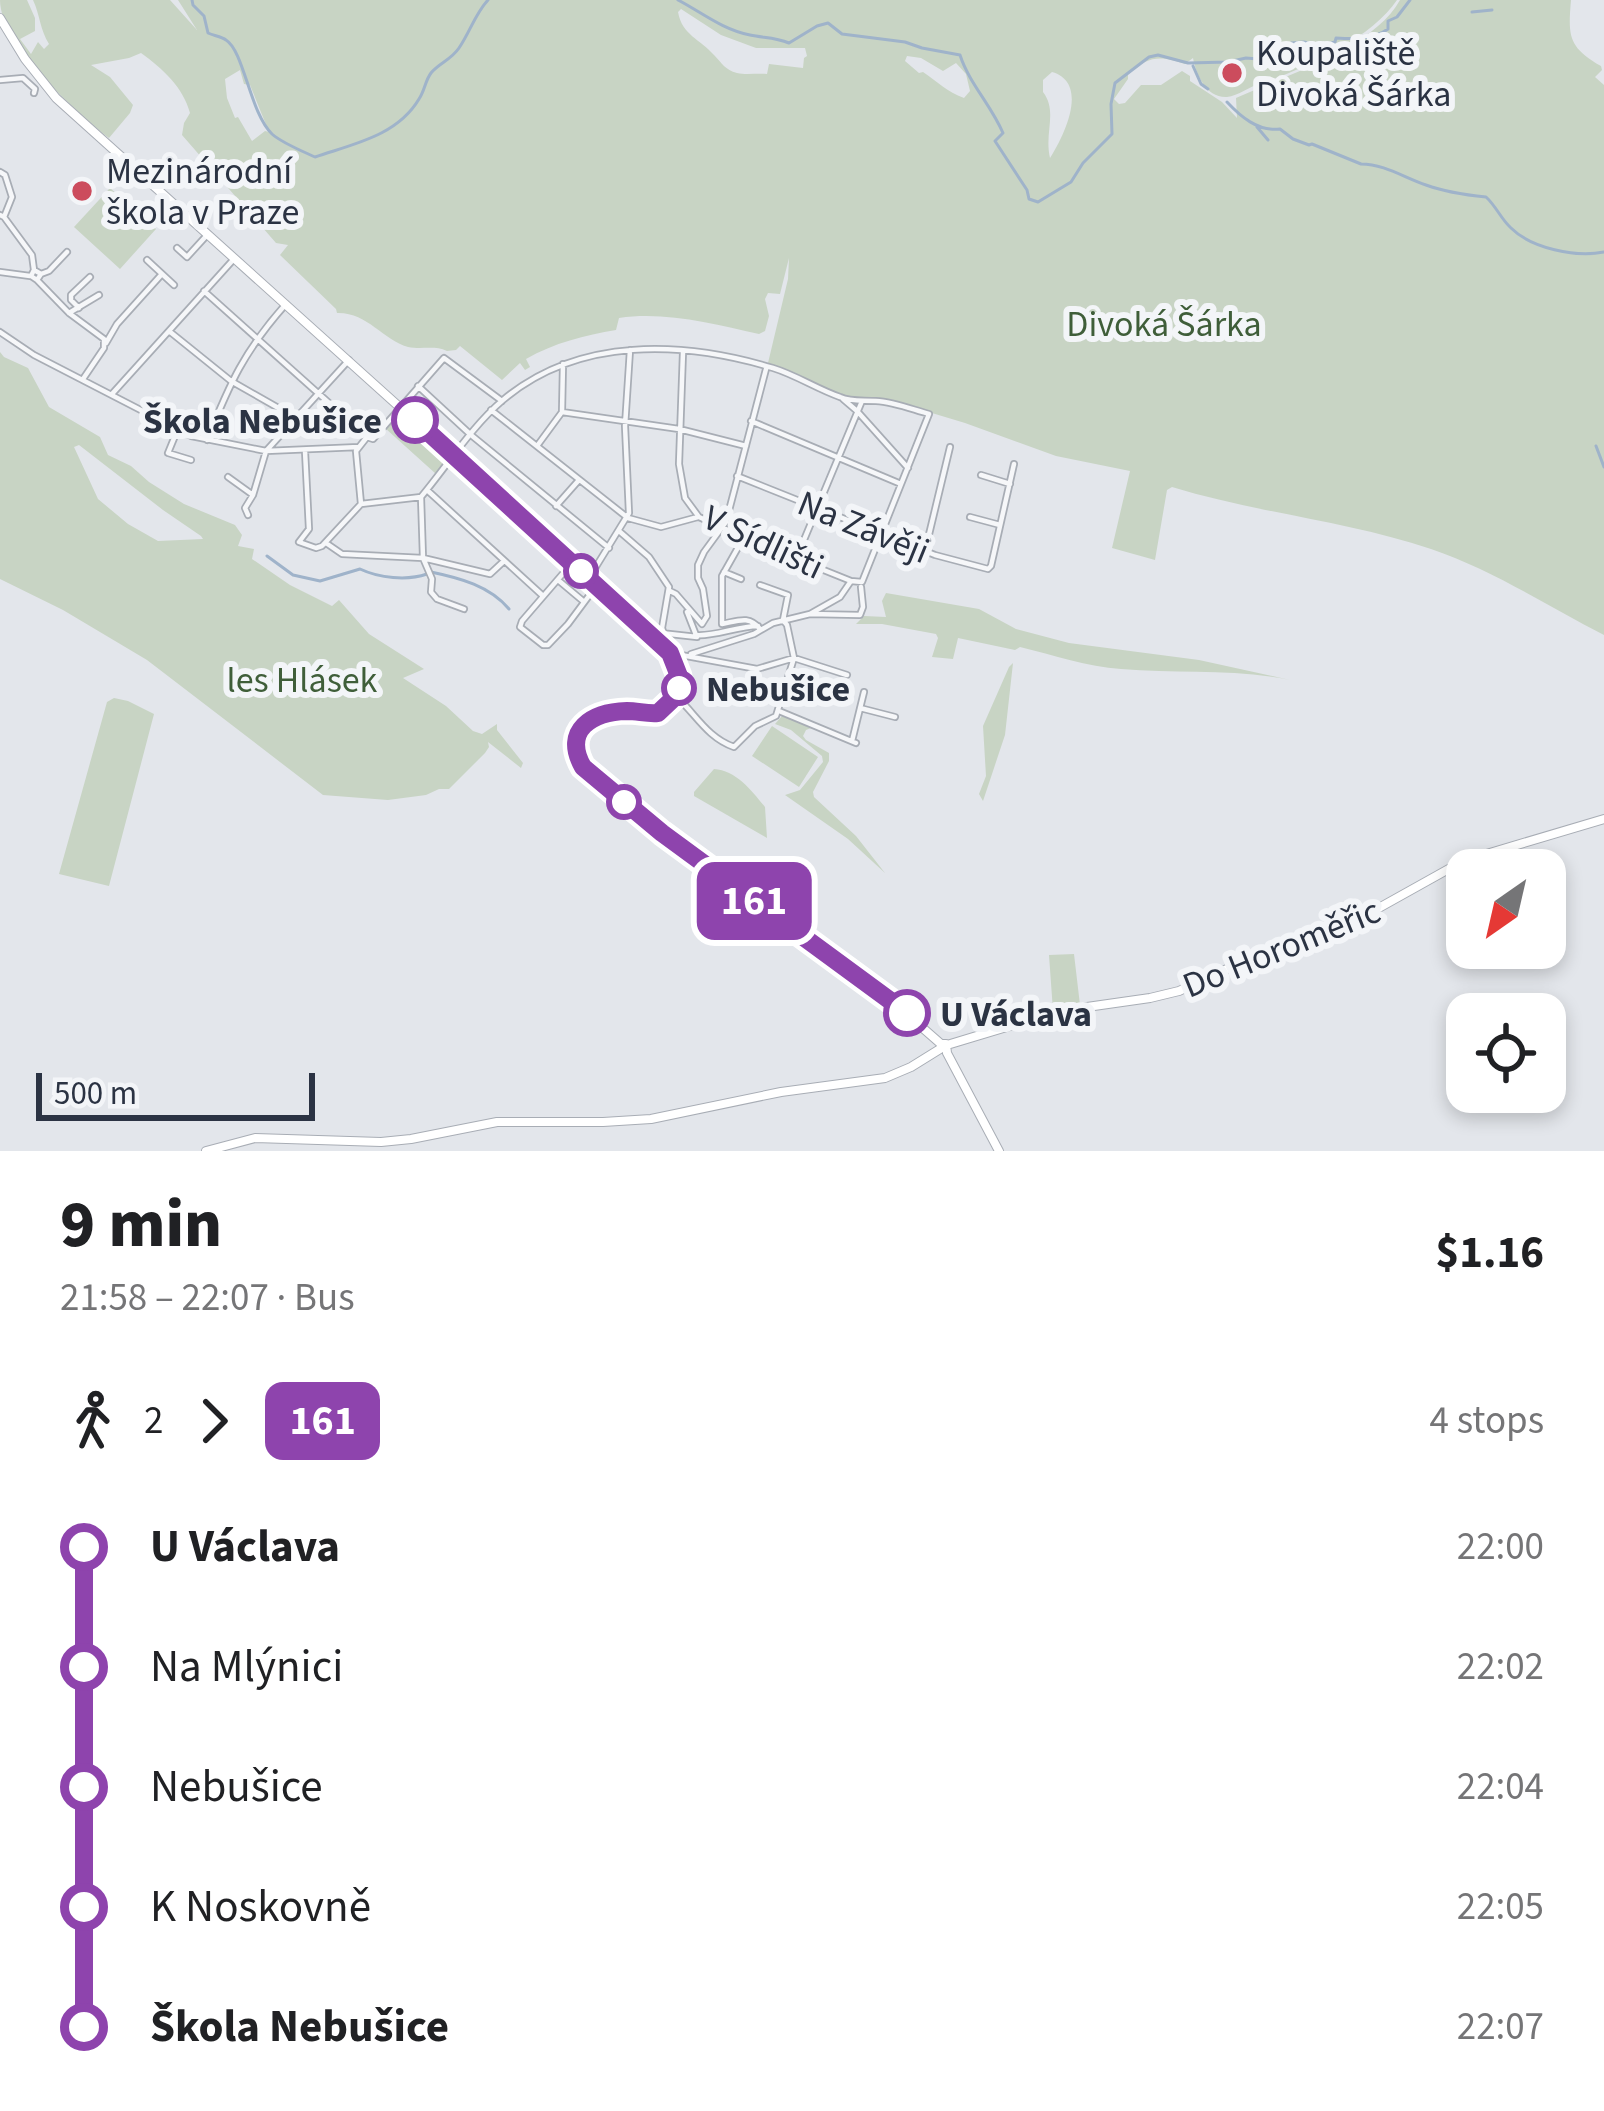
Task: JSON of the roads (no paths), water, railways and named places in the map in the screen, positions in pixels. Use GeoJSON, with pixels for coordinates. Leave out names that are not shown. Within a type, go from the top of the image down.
{"type":"FeatureCollection","features":[{"type":"Feature","properties":{"kind":"street"},"geometry":{"type":"LineString","coordinates":[[0,17],[56,98],[670,653],[757,669],[794,658],[848,675]]}},
{"type":"Feature","properties":{"kind":"street"},"geometry":{"type":"LineString","coordinates":[[1,68],[2,79],[23,79],[35,88],[34,93]]}},
{"type":"Feature","properties":{"kind":"street"},"geometry":{"type":"LineString","coordinates":[[0,172],[12,197],[2,216],[32,255],[36,275],[69,313],[99,333],[104,348]]}},
{"type":"Feature","properties":{"kind":"street"},"geometry":{"type":"LineString","coordinates":[[177,248],[187,257],[208,234]]}},
{"type":"Feature","properties":{"kind":"street"},"geometry":{"type":"LineString","coordinates":[[0,272],[36,275],[49,271],[67,252]]}},
{"type":"Feature","properties":{"kind":"street"},"geometry":{"type":"LineString","coordinates":[[112,394],[235,257]]}},
{"type":"Feature","properties":{"kind":"street"},"geometry":{"type":"LineString","coordinates":[[147,260],[174,285]]}},
{"type":"Feature","properties":{"kind":"street"},"geometry":{"type":"LineString","coordinates":[[83,379],[117,324],[162,274]]}},
{"type":"Feature","properties":{"kind":"street"},"geometry":{"type":"LineString","coordinates":[[79,308],[71,295],[90,277]]}},
{"type":"Feature","properties":{"kind":"street"},"geometry":{"type":"LineString","coordinates":[[205,291],[367,437],[373,439],[446,357],[502,401]]}},
{"type":"Feature","properties":{"kind":"street"},"geometry":{"type":"LineString","coordinates":[[69,313],[99,295]]}},
{"type":"Feature","properties":{"kind":"street"},"geometry":{"type":"LineString","coordinates":[[207,440],[230,381],[256,337],[286,304]]}},
{"type":"Feature","properties":{"kind":"street"},"geometry":{"type":"LineString","coordinates":[[99,333],[117,324]]}},
{"type":"Feature","properties":{"kind":"street"},"geometry":{"type":"LineString","coordinates":[[169,331],[230,381],[296,418]]}},
{"type":"Feature","properties":{"kind":"street"},"geometry":{"type":"LineString","coordinates":[[0,332],[34,355],[207,440],[266,451],[359,447]]}},
{"type":"Feature","properties":{"kind":"street"},"geometry":{"type":"LineString","coordinates":[[572,563],[519,626],[545,645],[552,643],[584,602],[628,518],[630,349]]}},
{"type":"Feature","properties":{"kind":"street"},"geometry":{"type":"LineString","coordinates":[[464,609],[431,592],[432,579],[423,558],[421,497],[491,410],[527,381],[563,364],[630,349],[683,351],[766,366],[843,399],[892,403],[929,414],[862,582],[851,581],[840,597],[810,614]]}},
{"type":"Feature","properties":{"kind":"street","name":"V Sídlišti"},"geometry":{"type":"LineString","coordinates":[[683,351],[679,429],[685,498],[699,517],[851,581]]}},
{"type":"Feature","properties":{"kind":"street"},"geometry":{"type":"LineString","coordinates":[[248,515],[245,508],[266,451],[349,360]]}},
{"type":"Feature","properties":{"kind":"street"},"geometry":{"type":"LineString","coordinates":[[536,447],[562,412],[563,364]]}},
{"type":"Feature","properties":{"kind":"street"},"geometry":{"type":"LineString","coordinates":[[620,531],[649,556],[670,591],[702,624],[707,616],[698,565],[723,528],[766,366]]}},
{"type":"Feature","properties":{"kind":"street"},"geometry":{"type":"LineString","coordinates":[[418,386],[609,548]]}},
{"type":"Feature","properties":{"kind":"street"},"geometry":{"type":"LineString","coordinates":[[843,399],[908,468]]}},
{"type":"Feature","properties":{"kind":"street"},"geometry":{"type":"LineString","coordinates":[[796,559],[862,401]]}},
{"type":"Feature","properties":{"kind":"street"},"geometry":{"type":"LineString","coordinates":[[491,410],[628,518],[661,527],[699,517]]}},
{"type":"Feature","properties":{"kind":"street"},"geometry":{"type":"LineString","coordinates":[[562,412],[679,429],[746,446]]}},
{"type":"Feature","properties":{"kind":"street"},"geometry":{"type":"LineString","coordinates":[[751,422],[901,484]]}},
{"type":"Feature","properties":{"kind":"street"},"geometry":{"type":"LineString","coordinates":[[178,429],[167,451],[191,460]]}},
{"type":"Feature","properties":{"kind":"street"},"geometry":{"type":"LineString","coordinates":[[361,504],[356,453],[367,437]]}},
{"type":"Feature","properties":{"kind":"street"},"geometry":{"type":"LineString","coordinates":[[923,548],[950,447]]}},
{"type":"Feature","properties":{"kind":"street"},"geometry":{"type":"LineString","coordinates":[[305,451],[309,529],[302,544],[316,548],[326,543],[361,504],[421,497]]}},
{"type":"Feature","properties":{"kind":"street"},"geometry":{"type":"LineString","coordinates":[[970,517],[1002,525],[1015,464]]}},
{"type":"Feature","properties":{"kind":"street"},"geometry":{"type":"LineString","coordinates":[[981,475],[1010,484]]}},
{"type":"Feature","properties":{"kind":"street","name":"Na Závěji"},"geometry":{"type":"LineString","coordinates":[[737,476],[935,555],[988,569],[1002,525]]}},
{"type":"Feature","properties":{"kind":"street"},"geometry":{"type":"LineString","coordinates":[[228,477],[253,495]]}},
{"type":"Feature","properties":{"kind":"street"},"geometry":{"type":"LineString","coordinates":[[556,506],[579,480]]}},
{"type":"Feature","properties":{"kind":"street"},"geometry":{"type":"LineString","coordinates":[[427,490],[543,596]]}},
{"type":"Feature","properties":{"kind":"street"},"geometry":{"type":"LineString","coordinates":[[744,537],[722,572],[722,624],[747,619],[759,627]]}},
{"type":"Feature","properties":{"kind":"street"},"geometry":{"type":"LineString","coordinates":[[326,543],[342,554],[423,558],[490,574],[504,561]]}},
{"type":"Feature","properties":{"kind":"street"},"geometry":{"type":"LineString","coordinates":[[722,572],[741,579]]}},
{"type":"Feature","properties":{"kind":"street"},"geometry":{"type":"LineString","coordinates":[[558,580],[584,602]]}},
{"type":"Feature","properties":{"kind":"street"},"geometry":{"type":"LineString","coordinates":[[676,696],[711,737],[734,748],[755,726],[779,711],[794,658],[783,620],[788,594],[760,585]]}},
{"type":"Feature","properties":{"kind":"street"},"geometry":{"type":"LineString","coordinates":[[650,633],[703,637],[810,614],[860,615],[861,587]]}},
{"type":"Feature","properties":{"kind":"street"},"geometry":{"type":"LineString","coordinates":[[670,591],[663,609],[664,633],[679,676]]}},
{"type":"Feature","properties":{"kind":"street"},"geometry":{"type":"LineString","coordinates":[[685,607],[696,635],[703,637]]}},
{"type":"Feature","properties":{"kind":"street"},"geometry":{"type":"LineString","coordinates":[[686,655],[739,640],[759,627]]}},
{"type":"Feature","properties":{"kind":"street"},"geometry":{"type":"LineString","coordinates":[[686,655],[676,696],[658,713],[618,712],[583,725],[574,743],[583,767],[662,833],[936,1036],[999,1151]]}},
{"type":"Feature","properties":{"kind":"street"},"geometry":{"type":"LineString","coordinates":[[779,711],[854,742],[864,692]]}},
{"type":"Feature","properties":{"kind":"street"},"geometry":{"type":"LineString","coordinates":[[860,708],[895,717]]}},
{"type":"Feature","properties":{"kind":"street","name":"Do Horoměřic"},"geometry":{"type":"LineString","coordinates":[[206,1151],[255,1138],[381,1142],[497,1122],[651,1119],[781,1092],[885,1078],[943,1047],[1036,1018],[1179,991],[1288,941],[1368,914],[1463,860],[1604,818]]}},
{"type":"Feature","properties":{"kind":"waterway"},"geometry":{"type":"LineString","coordinates":[[192,0],[204,16],[208,33],[224,39],[238,56],[264,124],[281,141],[315,157],[373,137],[399,122],[419,99],[431,73],[459,48],[488,0]]}},
{"type":"Feature","properties":{"kind":"waterway"},"geometry":{"type":"LineString","coordinates":[[678,0],[731,29],[789,43],[828,23],[842,34],[960,55],[1003,133],[995,141],[1029,199],[1038,202],[1071,182],[1112,134],[1115,83],[1149,57],[1228,62],[1258,59],[1281,52],[1291,43],[1318,46],[1336,38],[1370,37],[1388,29],[1388,21],[1410,0]]}},
{"type":"Feature","properties":{"kind":"waterway"},"geometry":{"type":"LineString","coordinates":[[1472,12],[1492,10]]}},
{"type":"Feature","properties":{"kind":"waterway"},"geometry":{"type":"LineString","coordinates":[[1193,66],[1208,89]]}},
{"type":"Feature","properties":{"kind":"waterway"},"geometry":{"type":"LineString","coordinates":[[1227,102],[1250,122],[1280,129],[1309,145],[1433,187],[1486,197],[1511,228],[1542,246],[1580,254],[1604,252]]}},
{"type":"Feature","properties":{"kind":"waterway"},"geometry":{"type":"LineString","coordinates":[[1257,127],[1268,140]]}},
{"type":"Feature","properties":{"kind":"waterway"},"geometry":{"type":"LineString","coordinates":[[1596,446],[1604,467]]}},
{"type":"Feature","properties":{"kind":"waterway"},"geometry":{"type":"LineString","coordinates":[[267,556],[293,575],[320,581],[360,569],[393,577],[427,574]]}},
{"type":"Feature","properties":{"kind":"waterway"},"geometry":{"type":"LineString","coordinates":[[431,572],[484,589],[509,609]]}},
{"type":"Feature","properties":{"kind":"place","name":"Koupaliště Divoká Šárka"},"geometry":{"type":"Point","coordinates":[1232,73]}},
{"type":"Feature","properties":{"kind":"place","name":"Mezinárodní škola v Praze"},"geometry":{"type":"Point","coordinates":[82,191]}},
{"type":"Feature","properties":{"kind":"place","name":"Škola Nebušice"},"geometry":{"type":"Point","coordinates":[415,420]}},
{"type":"Feature","properties":{"kind":"place","name":"Nebušice"},"geometry":{"type":"Point","coordinates":[679,688]}},
{"type":"Feature","properties":{"kind":"place","name":"U Václava"},"geometry":{"type":"Point","coordinates":[907,1013]}},
{"type":"Feature","properties":{"kind":"park label","name":"Divoká Šárka"},"geometry":{"type":"Point","coordinates":[1164,323]}},
{"type":"Feature","properties":{"kind":"park label","name":"les Hlásek"},"geometry":{"type":"Point","coordinates":[302,679]}}]}
